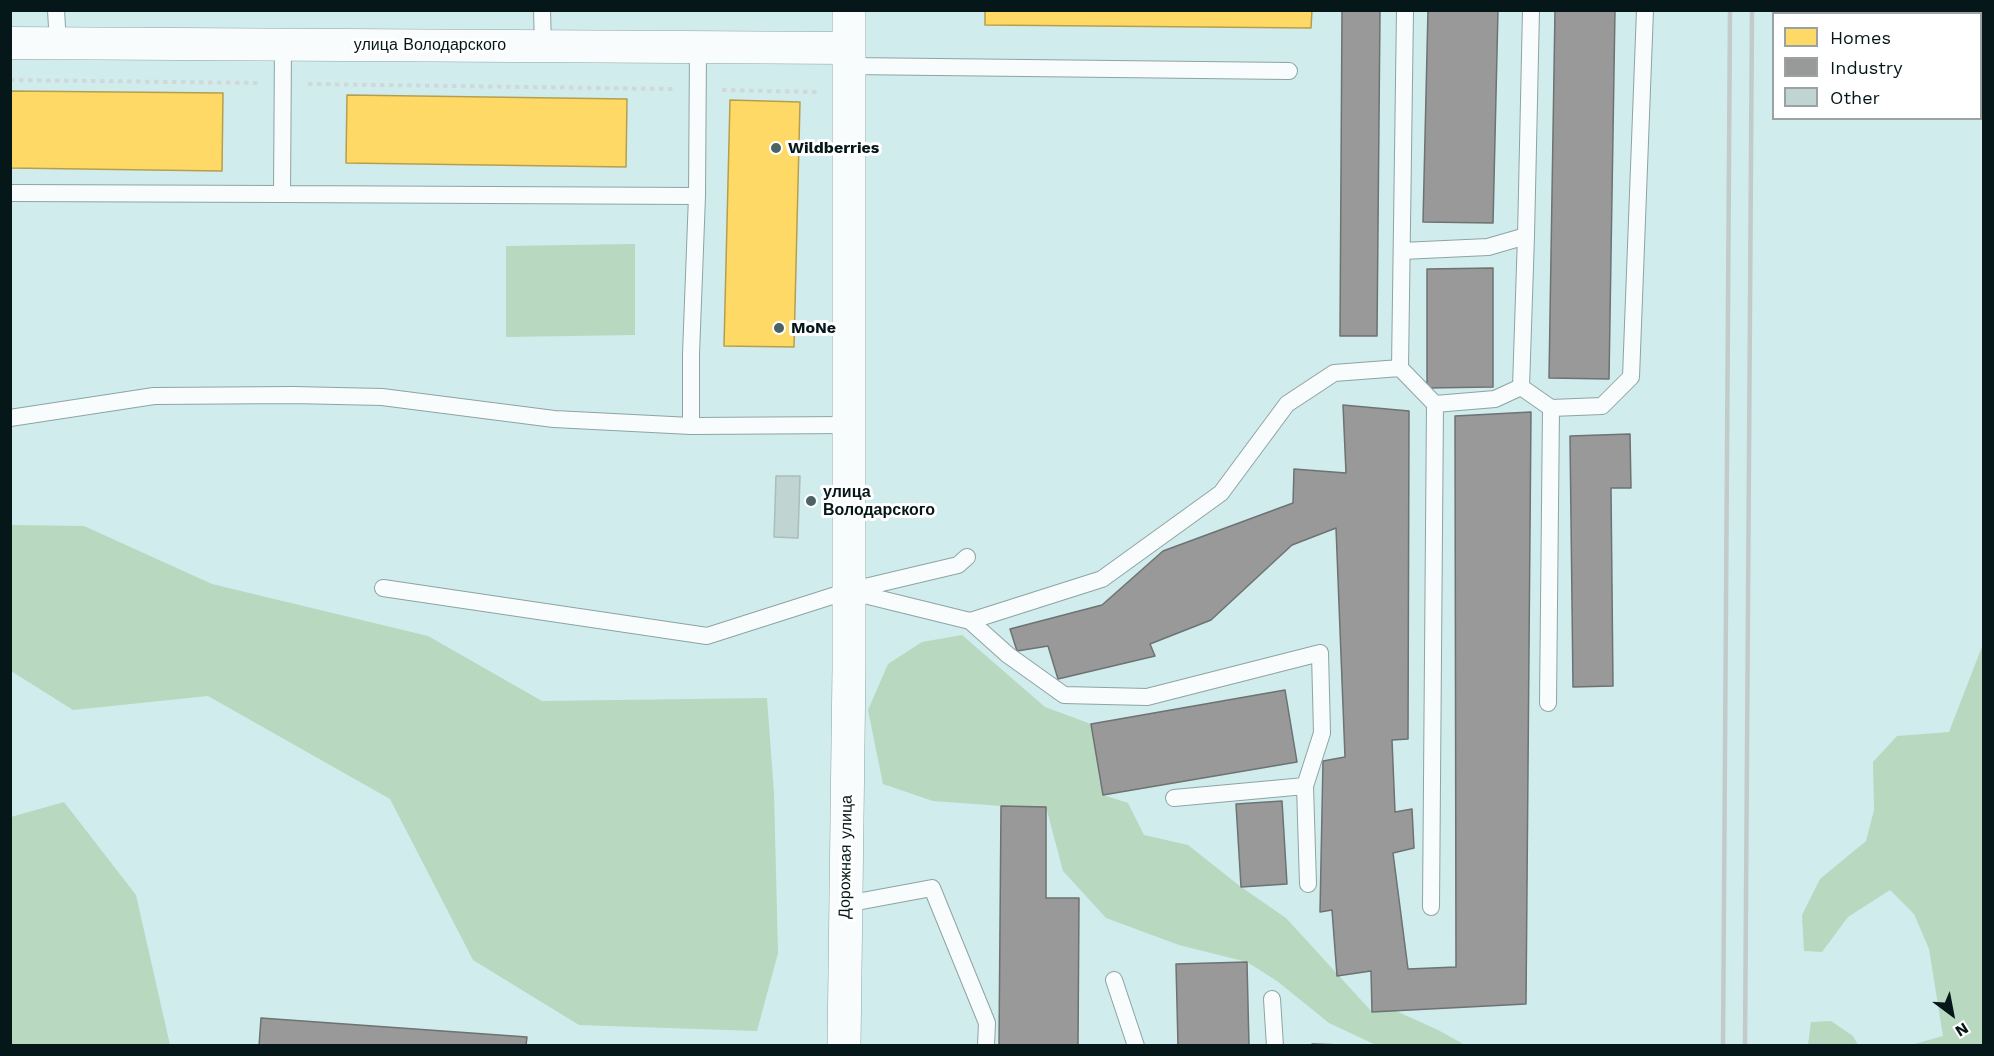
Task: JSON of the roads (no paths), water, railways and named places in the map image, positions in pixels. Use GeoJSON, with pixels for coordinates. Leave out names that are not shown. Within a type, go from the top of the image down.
{"type":"FeatureCollection","features":[{"type":"Feature","properties":{"kind":"main road","name":"Дорожная улица"},"geometry":{"type":"LineString","coordinates":[[844,1046],[849,668],[849,10]]}},
{"type":"Feature","properties":{"kind":"street","name":"улица Володарского"},"geometry":{"type":"LineString","coordinates":[[10,44],[698,47],[849,57]]}},
{"type":"Feature","properties":{"kind":"lane"},"geometry":{"type":"LineString","coordinates":[[56,10],[58,44]]}},
{"type":"Feature","properties":{"kind":"lane"},"geometry":{"type":"LineString","coordinates":[[542,10],[543,46]]}},
{"type":"Feature","properties":{"kind":"lane"},"geometry":{"type":"LineString","coordinates":[[1405,10],[1400,368],[1435,404],[1431,907]]}},
{"type":"Feature","properties":{"kind":"lane"},"geometry":{"type":"LineString","coordinates":[[1521,387],[1531,10]]}},
{"type":"Feature","properties":{"kind":"lane"},"geometry":{"type":"LineString","coordinates":[[1521,387],[1551,408],[1602,406],[1631,377],[1645,10]]}},
{"type":"Feature","properties":{"kind":"lane"},"geometry":{"type":"LineString","coordinates":[[282,194],[283,45]]}},
{"type":"Feature","properties":{"kind":"lane"},"geometry":{"type":"LineString","coordinates":[[691,426],[698,47]]}},
{"type":"Feature","properties":{"kind":"lane"},"geometry":{"type":"LineString","coordinates":[[849,57],[1289,70]]}},
{"type":"Feature","properties":{"kind":"lane"},"geometry":{"type":"LineString","coordinates":[[10,193],[697,196]]}},
{"type":"Feature","properties":{"kind":"lane"},"geometry":{"type":"LineString","coordinates":[[1402,251],[1488,247],[1526,236]]}},
{"type":"Feature","properties":{"kind":"lane"},"geometry":{"type":"LineString","coordinates":[[970,621],[1102,579],[1221,493],[1287,404],[1334,373],[1400,368]]}},
{"type":"Feature","properties":{"kind":"lane"},"geometry":{"type":"LineString","coordinates":[[1435,404],[1495,399],[1521,387]]}},
{"type":"Feature","properties":{"kind":"lane"},"geometry":{"type":"LineString","coordinates":[[10,418],[154,396],[293,395],[382,397],[554,419],[691,426],[848,425]]}},
{"type":"Feature","properties":{"kind":"lane"},"geometry":{"type":"LineString","coordinates":[[1548,703],[1551,408]]}},
{"type":"Feature","properties":{"kind":"lane"},"geometry":{"type":"LineString","coordinates":[[383,588],[707,636],[848,591],[958,565],[967,557]]}},
{"type":"Feature","properties":{"kind":"lane"},"geometry":{"type":"LineString","coordinates":[[848,591],[970,621],[1008,655],[1064,695],[1147,697],[1320,653],[1322,733],[1305,786],[1308,884]]}},
{"type":"Feature","properties":{"kind":"lane"},"geometry":{"type":"LineString","coordinates":[[1174,798],[1305,786]]}},
{"type":"Feature","properties":{"kind":"lane"},"geometry":{"type":"LineString","coordinates":[[846,904],[933,888],[987,1023],[986,1046]]}},
{"type":"Feature","properties":{"kind":"lane"},"geometry":{"type":"LineString","coordinates":[[1114,980],[1136,1046]]}},
{"type":"Feature","properties":{"kind":"lane"},"geometry":{"type":"LineString","coordinates":[[1272,999],[1275,1046]]}},
{"type":"Feature","properties":{"kind":"railway"},"geometry":{"type":"LineString","coordinates":[[1723,1046],[1730,10]]}},
{"type":"Feature","properties":{"kind":"railway"},"geometry":{"type":"LineString","coordinates":[[1745,1046],[1752,10]]}},
{"type":"Feature","properties":{"kind":"place","name":"Wildberries"},"geometry":{"type":"Point","coordinates":[776,148]}},
{"type":"Feature","properties":{"kind":"place","name":"MoNe"},"geometry":{"type":"Point","coordinates":[779,328]}},
{"type":"Feature","properties":{"kind":"place","name":"улица Володарского"},"geometry":{"type":"Point","coordinates":[811,501]}}]}
